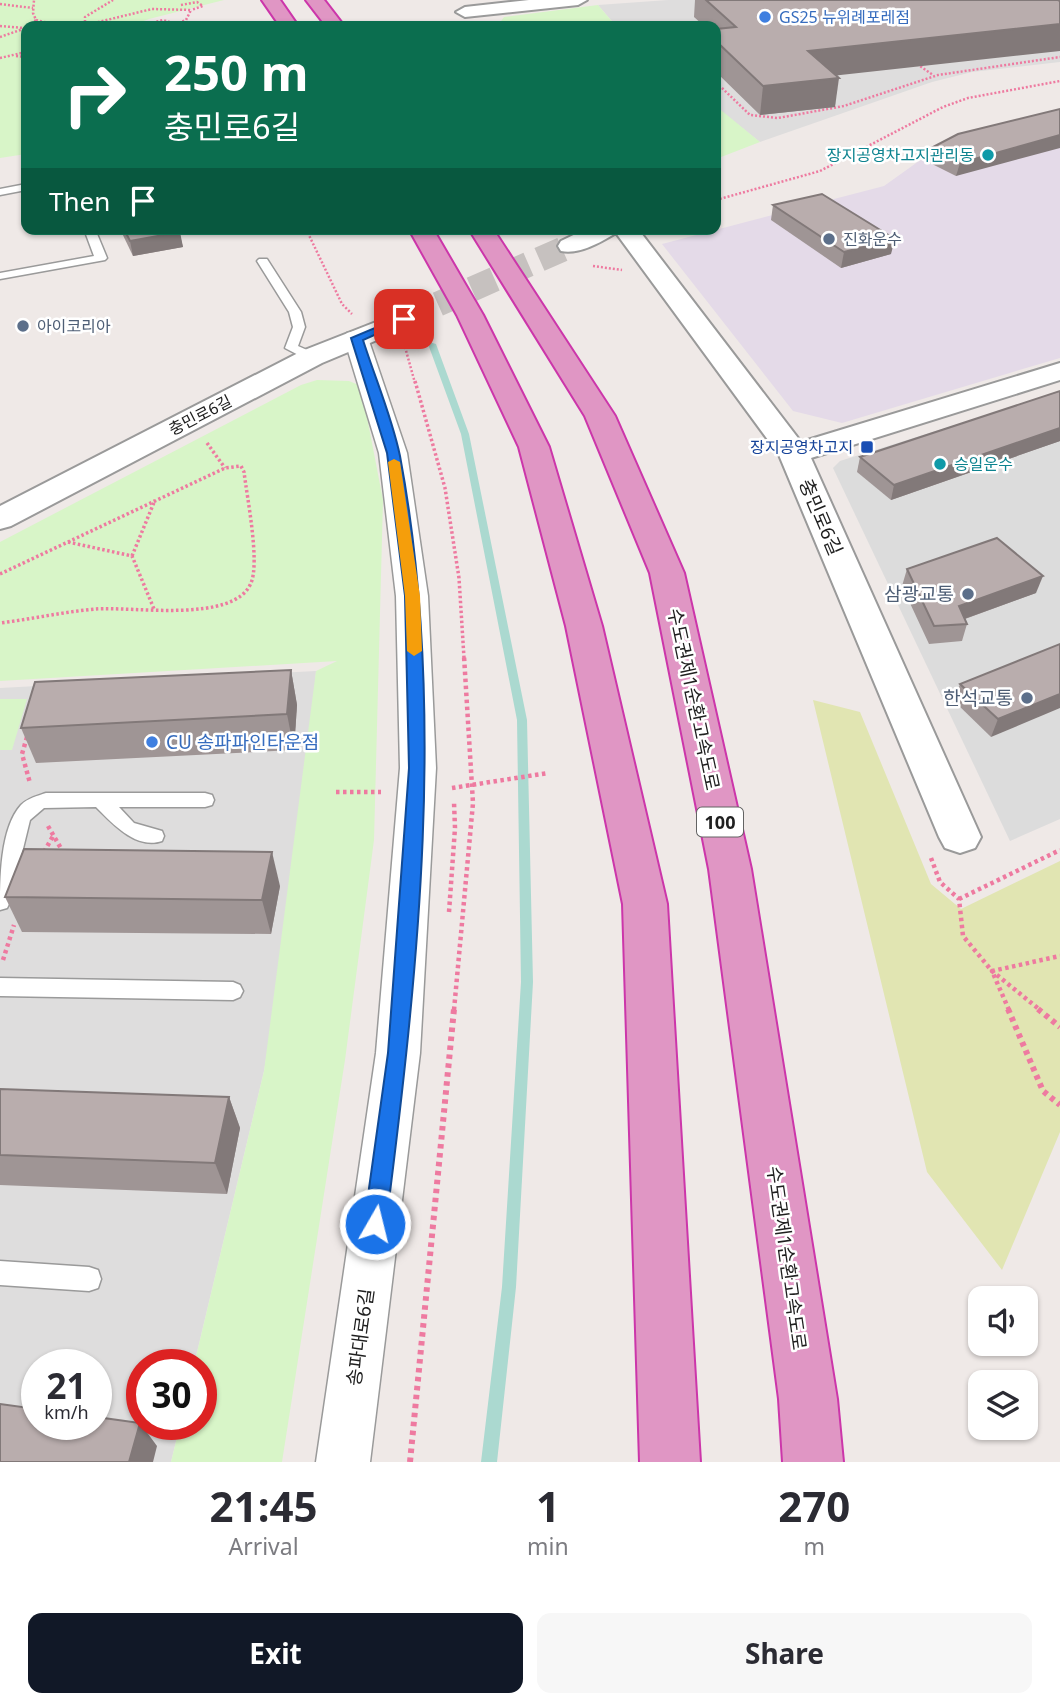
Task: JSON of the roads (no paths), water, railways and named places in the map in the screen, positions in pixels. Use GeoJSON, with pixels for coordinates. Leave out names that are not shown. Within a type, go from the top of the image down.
{"type":"FeatureCollection","features":[{"type":"Feature","properties":{"kind":"highway"},"geometry":{"type":"LineString","coordinates":[[271,0],[286,21]]}},
{"type":"Feature","properties":{"kind":"highway"},"geometry":{"type":"LineString","coordinates":[[315,0],[331,21]]}},
{"type":"Feature","properties":{"kind":"highway"},"geometry":{"type":"LineString","coordinates":[[424,235],[470,315],[534,447],[584,626],[645,904],[670,1462]]}},
{"type":"Feature","properties":{"kind":"highway","name":"수도권제1순환고속도로"},"geometry":{"type":"LineString","coordinates":[[485,235],[600,416],[667,573],[730,869],[808,1399],[813,1462]]}},
{"type":"Feature","properties":{"kind":"street"},"geometry":{"type":"LineString","coordinates":[[465,13],[578,0]]}},
{"type":"Feature","properties":{"kind":"street"},"geometry":{"type":"LineString","coordinates":[[576,255],[599,235]]}},
{"type":"Feature","properties":{"kind":"street","name":"충민로6길"},"geometry":{"type":"LineString","coordinates":[[630,235],[794,454],[960,837]]}},
{"type":"Feature","properties":{"kind":"street","name":"충민로6길"},"geometry":{"type":"LineString","coordinates":[[0,519],[312,357],[382,328]]}},
{"type":"Feature","properties":{"kind":"street","name":"송파대로6길"},"geometry":{"type":"LineString","coordinates":[[343,1462],[398,1053],[417,792],[412,596],[393,453],[382,328]]}},
{"type":"Feature","properties":{"kind":"street"},"geometry":{"type":"LineString","coordinates":[[794,454],[1060,371]]}},
{"type":"Feature","properties":{"kind":"lane"},"geometry":{"type":"LineString","coordinates":[[0,192],[21,188]]}},
{"type":"Feature","properties":{"kind":"lane"},"geometry":{"type":"LineString","coordinates":[[0,276],[101,258],[91,235]]}},
{"type":"Feature","properties":{"kind":"lane"},"geometry":{"type":"LineString","coordinates":[[263,261],[295,312],[299,327],[291,348],[312,357]]}},
{"type":"Feature","properties":{"kind":"lane"},"geometry":{"type":"LineString","coordinates":[[0,902],[21,820],[35,803],[46,800],[205,800]]}},
{"type":"Feature","properties":{"kind":"lane"},"geometry":{"type":"LineString","coordinates":[[100,800],[128,828],[155,836]]}},
{"type":"Feature","properties":{"kind":"lane"},"geometry":{"type":"LineString","coordinates":[[0,987],[233,991]]}},
{"type":"Feature","properties":{"kind":"lane"},"geometry":{"type":"LineString","coordinates":[[0,1273],[89,1279]]}},
{"type":"Feature","properties":{"kind":"waterway"},"geometry":{"type":"LineString","coordinates":[[432,344],[465,434],[522,720],[527,982],[509,1287],[489,1462]]}},
{"type":"Feature","properties":{"kind":"tunnel"},"geometry":{"type":"LineString","coordinates":[[404,319],[570,246]]}},
{"type":"Feature","properties":{"kind":"place","name":"GS25 뉴위례포레점"},"geometry":{"type":"Point","coordinates":[765,17]}},
{"type":"Feature","properties":{"kind":"place","name":"장지공영차고지관리동"},"geometry":{"type":"Point","coordinates":[988,155]}},
{"type":"Feature","properties":{"kind":"place","name":"진화운수"},"geometry":{"type":"Point","coordinates":[829,239]}},
{"type":"Feature","properties":{"kind":"place","name":"아이코리아"},"geometry":{"type":"Point","coordinates":[23,326]}},
{"type":"Feature","properties":{"kind":"place","name":"장지공영차고지"},"geometry":{"type":"Point","coordinates":[867,447]}},
{"type":"Feature","properties":{"kind":"place","name":"승일운수"},"geometry":{"type":"Point","coordinates":[940,464]}},
{"type":"Feature","properties":{"kind":"place","name":"삼광교통"},"geometry":{"type":"Point","coordinates":[968,594]}},
{"type":"Feature","properties":{"kind":"place","name":"한석교통"},"geometry":{"type":"Point","coordinates":[1027,698]}},
{"type":"Feature","properties":{"kind":"place","name":"CU 송파파인타운점"},"geometry":{"type":"Point","coordinates":[152,742]}}]}
